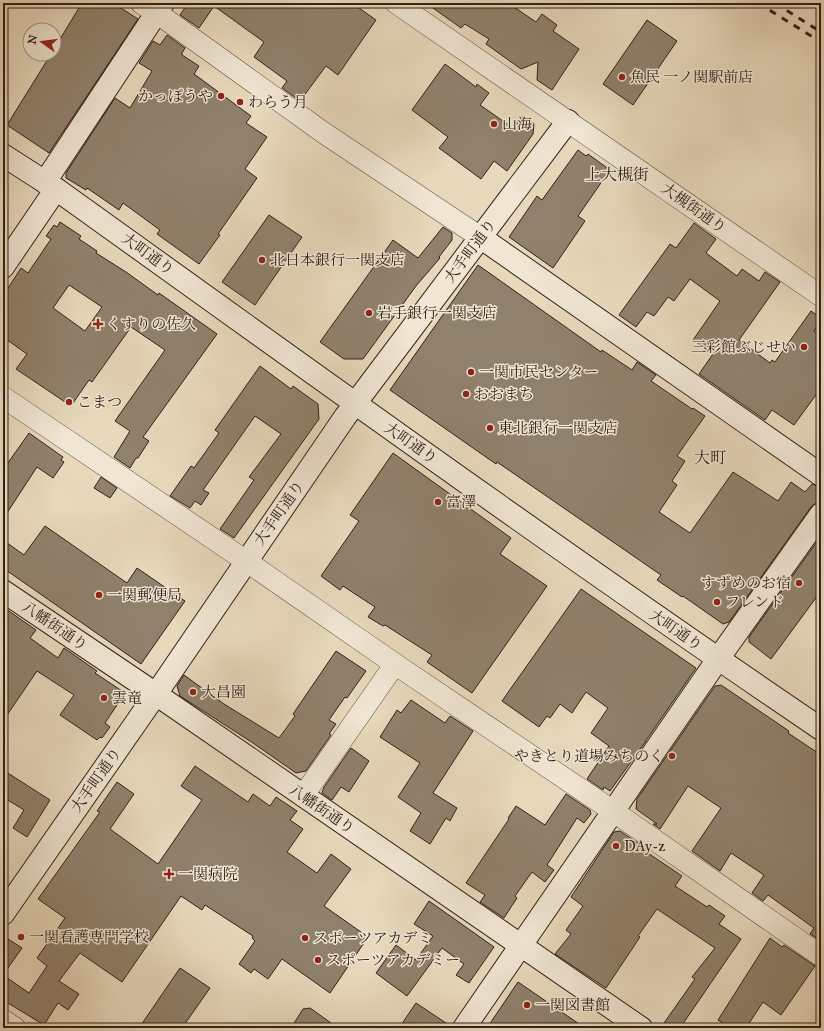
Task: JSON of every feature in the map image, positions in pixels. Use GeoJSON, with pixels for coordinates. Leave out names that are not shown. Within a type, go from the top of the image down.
{"type":"FeatureCollection","features":[{"type":"Feature","properties":{"kind":"street","name":"大槻街通り"},"geometry":{"type":"LineString","coordinates":[[396,3],[821,296]]}},
{"type":"Feature","properties":{"kind":"street"},"geometry":{"type":"LineString","coordinates":[[3,267],[154,6],[324,134],[480,236],[821,475]]}},
{"type":"Feature","properties":{"kind":"street","name":"大手町通り"},"geometry":{"type":"LineString","coordinates":[[3,914],[355,403],[568,121]]}},
{"type":"Feature","properties":{"kind":"street","name":"大町通り"},"geometry":{"type":"LineString","coordinates":[[3,155],[51,185],[355,403],[718,659],[821,729]]}},
{"type":"Feature","properties":{"kind":"street"},"geometry":{"type":"LineString","coordinates":[[3,397],[613,811],[821,956]]}},
{"type":"Feature","properties":{"kind":"street"},"geometry":{"type":"LineString","coordinates":[[464,1028],[718,659],[821,514]]}},
{"type":"Feature","properties":{"kind":"street","name":"八幡街通り"},"geometry":{"type":"LineString","coordinates":[[3,592],[156,694],[641,1028]]}},
{"type":"Feature","properties":{"kind":"street"},"geometry":{"type":"LineString","coordinates":[[303,796],[396,664]]}},
{"type":"Feature","properties":{"kind":"street"},"geometry":{"type":"LineString","coordinates":[[3,1020],[15,1028]]}},
{"type":"Feature","properties":{"kind":"building"},"geometry":{"type":"Polygon","coordinates":[[[82,3],[113,3],[138,19],[49,153],[7,125],[46,62],[62,62],[62,36],[82,3]]]}},
{"type":"Feature","properties":{"kind":"building"},"geometry":{"type":"Polygon","coordinates":[[[188,3],[352,3],[376,20],[338,75],[326,66],[300,101],[282,88],[287,81],[254,57],[264,42],[214,6],[199,28],[180,15],[188,3]]]}},
{"type":"Feature","properties":{"kind":"building"},"geometry":{"type":"Polygon","coordinates":[[[426,3],[508,3],[536,22],[542,14],[557,25],[553,31],[579,49],[552,90],[537,80],[538,62],[521,69],[486,44],[489,39],[465,24],[461,28],[426,3]]]}},
{"type":"Feature","properties":{"kind":"building"},"geometry":{"type":"Polygon","coordinates":[[[647,20],[677,41],[633,105],[603,84],[647,20]]]}},
{"type":"Feature","properties":{"kind":"building"},"geometry":{"type":"Polygon","coordinates":[[[167,35],[185,48],[182,55],[199,66],[194,74],[251,116],[246,123],[267,137],[245,169],[257,178],[199,264],[157,234],[160,230],[123,203],[119,210],[87,188],[86,190],[66,178],[66,173],[115,98],[130,108],[152,71],[139,63],[153,41],[160,45],[167,35]]]}},
{"type":"Feature","properties":{"kind":"building"},"geometry":{"type":"Polygon","coordinates":[[[445,64],[476,87],[477,84],[489,93],[480,105],[513,128],[522,116],[534,124],[533,134],[507,171],[494,161],[481,179],[439,148],[448,137],[412,110],[445,64]]]}},
{"type":"Feature","properties":{"kind":"building"},"geometry":{"type":"Polygon","coordinates":[[[578,150],[586,156],[588,154],[610,170],[578,216],[585,221],[553,268],[509,237],[537,196],[542,200],[578,150]]]}},
{"type":"Feature","properties":{"kind":"building","name":"北日本銀行一関支店"},"geometry":{"type":"Polygon","coordinates":[[[269,215],[302,237],[255,305],[222,282],[269,215]]]}},
{"type":"Feature","properties":{"kind":"building"},"geometry":{"type":"Polygon","coordinates":[[[60,222],[81,236],[79,239],[97,251],[96,253],[158,295],[159,293],[217,334],[143,437],[149,441],[130,468],[114,457],[130,431],[115,421],[165,350],[131,327],[92,382],[89,380],[71,406],[16,369],[27,354],[3,337],[3,296],[21,268],[28,273],[51,239],[46,236],[54,225],[57,227],[60,222]],[[69,285],[53,308],[85,331],[102,307],[69,285]]]}},
{"type":"Feature","properties":{"kind":"building"},"geometry":{"type":"Polygon","coordinates":[[[694,223],[716,239],[706,253],[737,276],[742,269],[759,281],[765,272],[780,282],[739,340],[770,363],[772,360],[775,362],[811,311],[821,318],[814,331],[821,336],[821,388],[794,425],[772,410],[765,420],[699,374],[713,354],[693,340],[720,301],[690,279],[674,301],[668,297],[654,316],[647,312],[636,327],[619,315],[670,244],[676,248],[694,223]]]}},
{"type":"Feature","properties":{"kind":"building","name":"岩手銀行一関支店"},"geometry":{"type":"Polygon","coordinates":[[[443,227],[452,233],[452,240],[439,257],[440,258],[416,286],[363,359],[344,359],[320,342],[393,240],[418,258],[443,227]]]}},
{"type":"Feature","properties":{"kind":"building"},"geometry":{"type":"Polygon","coordinates":[[[478,265],[601,352],[602,350],[632,370],[637,362],[656,375],[651,381],[705,416],[677,456],[685,461],[672,481],[677,485],[659,512],[690,533],[733,472],[778,501],[791,482],[805,492],[812,484],[821,487],[817,502],[811,507],[729,622],[723,624],[657,580],[661,575],[497,462],[496,464],[390,390],[478,265]]]}},
{"type":"Feature","properties":{"kind":"building"},"geometry":{"type":"Polygon","coordinates":[[[260,366],[291,389],[293,386],[318,404],[319,419],[234,538],[220,529],[254,480],[249,477],[281,434],[255,416],[203,490],[209,493],[201,505],[195,501],[190,508],[170,496],[191,466],[194,468],[219,433],[215,430],[260,366]]]}},
{"type":"Feature","properties":{"kind":"building"},"geometry":{"type":"Polygon","coordinates":[[[29,433],[63,457],[61,460],[64,462],[53,478],[37,467],[3,519],[3,470],[29,433]]]}},
{"type":"Feature","properties":{"kind":"building"},"geometry":{"type":"Polygon","coordinates":[[[393,453],[511,538],[500,554],[547,586],[472,693],[427,662],[432,655],[385,625],[383,626],[368,617],[375,607],[343,586],[340,590],[321,576],[359,521],[350,515],[393,453]]]}},
{"type":"Feature","properties":{"kind":"building"},"geometry":{"type":"Polygon","coordinates":[[[101,477],[117,488],[110,498],[94,488],[101,477]]]}},
{"type":"Feature","properties":{"kind":"building"},"geometry":{"type":"Polygon","coordinates":[[[45,526],[127,583],[137,568],[185,601],[141,664],[3,568],[3,540],[24,555],[45,526]]]}},
{"type":"Feature","properties":{"kind":"building"},"geometry":{"type":"Polygon","coordinates":[[[821,536],[821,591],[771,659],[749,642],[749,637],[821,536]]]}},
{"type":"Feature","properties":{"kind":"building"},"geometry":{"type":"Polygon","coordinates":[[[581,589],[696,668],[610,791],[604,787],[603,790],[587,779],[609,746],[591,733],[608,708],[586,692],[572,713],[560,704],[550,718],[547,716],[539,727],[502,701],[581,589]]]}},
{"type":"Feature","properties":{"kind":"building"},"geometry":{"type":"Polygon","coordinates":[[[3,607],[36,630],[30,638],[58,658],[64,648],[97,671],[95,673],[125,693],[105,723],[110,727],[102,738],[100,737],[97,740],[60,715],[74,695],[37,671],[3,721],[3,607]]]}},
{"type":"Feature","properties":{"kind":"building"},"geometry":{"type":"Polygon","coordinates":[[[336,651],[366,671],[329,720],[336,724],[329,734],[331,735],[306,771],[296,773],[253,743],[180,696],[177,686],[184,675],[224,704],[279,738],[295,716],[293,714],[336,651]]]}},
{"type":"Feature","properties":{"kind":"building"},"geometry":{"type":"Polygon","coordinates":[[[721,685],[789,731],[788,733],[821,755],[821,941],[810,934],[814,928],[768,895],[763,901],[752,893],[764,875],[731,853],[720,871],[692,851],[721,808],[688,786],[660,829],[653,824],[657,824],[636,809],[637,799],[715,686],[721,685]]]}},
{"type":"Feature","properties":{"kind":"building"},"geometry":{"type":"Polygon","coordinates":[[[411,700],[445,723],[450,716],[473,731],[433,793],[457,808],[450,821],[446,818],[430,844],[410,831],[421,813],[398,797],[420,763],[380,737],[397,710],[401,713],[411,700]]]}},
{"type":"Feature","properties":{"kind":"building"},"geometry":{"type":"Polygon","coordinates":[[[351,748],[369,761],[349,792],[341,787],[332,800],[322,793],[324,787],[351,748]]]}},
{"type":"Feature","properties":{"kind":"building"},"geometry":{"type":"Polygon","coordinates":[[[195,766],[248,802],[253,794],[270,806],[276,797],[297,811],[290,820],[303,829],[287,852],[317,873],[331,854],[351,869],[324,906],[368,937],[330,993],[282,959],[268,979],[254,969],[251,973],[239,964],[255,941],[252,938],[253,936],[205,905],[202,910],[181,896],[122,982],[80,953],[59,981],[79,994],[68,1010],[58,1003],[44,1025],[3,1000],[3,975],[29,993],[47,966],[37,958],[65,918],[38,899],[100,812],[97,811],[117,782],[134,794],[110,829],[158,864],[202,800],[181,786],[195,766]]]}},
{"type":"Feature","properties":{"kind":"building"},"geometry":{"type":"Polygon","coordinates":[[[3,770],[50,800],[27,837],[13,828],[24,810],[3,797],[3,770]]]}},
{"type":"Feature","properties":{"kind":"building"},"geometry":{"type":"Polygon","coordinates":[[[566,794],[590,810],[591,814],[584,823],[577,818],[547,865],[554,870],[545,882],[532,872],[515,896],[517,898],[504,918],[480,902],[485,895],[466,883],[509,819],[508,818],[516,806],[545,825],[566,794]]]}},
{"type":"Feature","properties":{"kind":"building"},"geometry":{"type":"Polygon","coordinates":[[[620,831],[647,849],[645,851],[682,876],[675,886],[707,907],[709,905],[725,916],[719,924],[741,939],[680,1028],[672,1028],[664,1023],[695,979],[692,977],[715,948],[657,909],[638,936],[640,937],[606,988],[555,954],[571,934],[566,930],[583,906],[571,897],[614,832],[620,831]]]}},
{"type":"Feature","properties":{"kind":"building"},"geometry":{"type":"Polygon","coordinates":[[[429,901],[494,947],[469,983],[456,975],[464,964],[442,948],[407,996],[376,973],[396,945],[416,960],[433,936],[414,924],[429,901]]]}},
{"type":"Feature","properties":{"kind":"building"},"geometry":{"type":"Polygon","coordinates":[[[770,938],[782,947],[784,945],[815,966],[781,1015],[763,1002],[746,1028],[730,1028],[718,1020],[770,938]]]}},
{"type":"Feature","properties":{"kind":"building"},"geometry":{"type":"Polygon","coordinates":[[[8,939],[22,948],[3,975],[3,947],[8,939]]]}},
{"type":"Feature","properties":{"kind":"building"},"geometry":{"type":"Polygon","coordinates":[[[180,968],[210,988],[182,1028],[139,1028],[180,968]]]}},
{"type":"Feature","properties":{"kind":"building","name":"一関図書館"},"geometry":{"type":"Polygon","coordinates":[[[518,982],[585,1028],[487,1028],[518,982]]]}},
{"type":"Feature","properties":{"kind":"building"},"geometry":{"type":"Polygon","coordinates":[[[416,1003],[452,1027],[452,1028],[399,1028],[416,1003]]]}},
{"type":"Feature","properties":{"kind":"building"},"geometry":{"type":"Polygon","coordinates":[[[310,1008],[338,1028],[291,1028],[303,1009],[310,1008]]]}},
{"type":"Feature","properties":{"kind":"railway"},"geometry":{"type":"LineString","coordinates":[[758,3],[821,42]]}},
{"type":"Feature","properties":{"kind":"railway"},"geometry":{"type":"LineString","coordinates":[[775,3],[821,32]]}},
{"type":"Feature","properties":{"kind":"place","name":"魚民 一ノ関駅前店"},"geometry":{"type":"Point","coordinates":[622,77]}},
{"type":"Feature","properties":{"kind":"place","name":"かっぽうや"},"geometry":{"type":"Point","coordinates":[221,96]}},
{"type":"Feature","properties":{"kind":"place","name":"わらう月"},"geometry":{"type":"Point","coordinates":[240,102]}},
{"type":"Feature","properties":{"kind":"place","name":"山海"},"geometry":{"type":"Point","coordinates":[494,124]}},
{"type":"Feature","properties":{"kind":"place","name":"北日本銀行一関支店"},"geometry":{"type":"Point","coordinates":[262,260]}},
{"type":"Feature","properties":{"kind":"place","name":"岩手銀行一関支店"},"geometry":{"type":"Point","coordinates":[369,313]}},
{"type":"Feature","properties":{"kind":"place","name":"くすりの佐久"},"geometry":{"type":"Point","coordinates":[98,324]}},
{"type":"Feature","properties":{"kind":"place","name":"三彩館ぶじせい"},"geometry":{"type":"Point","coordinates":[804,347]}},
{"type":"Feature","properties":{"kind":"place","name":"一関市民センター"},"geometry":{"type":"Point","coordinates":[471,372]}},
{"type":"Feature","properties":{"kind":"place","name":"おおまち"},"geometry":{"type":"Point","coordinates":[466,394]}},
{"type":"Feature","properties":{"kind":"place","name":"こまつ"},"geometry":{"type":"Point","coordinates":[69,402]}},
{"type":"Feature","properties":{"kind":"place","name":"東北銀行一関支店"},"geometry":{"type":"Point","coordinates":[490,428]}},
{"type":"Feature","properties":{"kind":"place","name":"富澤"},"geometry":{"type":"Point","coordinates":[438,502]}},
{"type":"Feature","properties":{"kind":"place","name":"すずめのお宿"},"geometry":{"type":"Point","coordinates":[799,583]}},
{"type":"Feature","properties":{"kind":"place","name":"一関郵便局"},"geometry":{"type":"Point","coordinates":[99,595]}},
{"type":"Feature","properties":{"kind":"place","name":"フレンド"},"geometry":{"type":"Point","coordinates":[717,602]}},
{"type":"Feature","properties":{"kind":"place","name":"大昌園"},"geometry":{"type":"Point","coordinates":[193,692]}},
{"type":"Feature","properties":{"kind":"place","name":"雲竜"},"geometry":{"type":"Point","coordinates":[104,698]}},
{"type":"Feature","properties":{"kind":"place","name":"やきとり道場みちのく"},"geometry":{"type":"Point","coordinates":[672,756]}},
{"type":"Feature","properties":{"kind":"place","name":"DAy-z"},"geometry":{"type":"Point","coordinates":[616,846]}},
{"type":"Feature","properties":{"kind":"place","name":"一関病院"},"geometry":{"type":"Point","coordinates":[169,874]}},
{"type":"Feature","properties":{"kind":"place","name":"一関看護専門学校"},"geometry":{"type":"Point","coordinates":[21,937]}},
{"type":"Feature","properties":{"kind":"place","name":"スポーツアカデミ"},"geometry":{"type":"Point","coordinates":[305,938]}},
{"type":"Feature","properties":{"kind":"place","name":"スポーツアカデミー"},"geometry":{"type":"Point","coordinates":[318,960]}},
{"type":"Feature","properties":{"kind":"place","name":"一関図書館"},"geometry":{"type":"Point","coordinates":[527,1005]}},
{"type":"Feature","properties":{"kind":"district","name":"上大槻街"},"geometry":{"type":"Point","coordinates":[617,174]}},
{"type":"Feature","properties":{"kind":"district","name":"大町"},"geometry":{"type":"Point","coordinates":[710,457]}}]}
